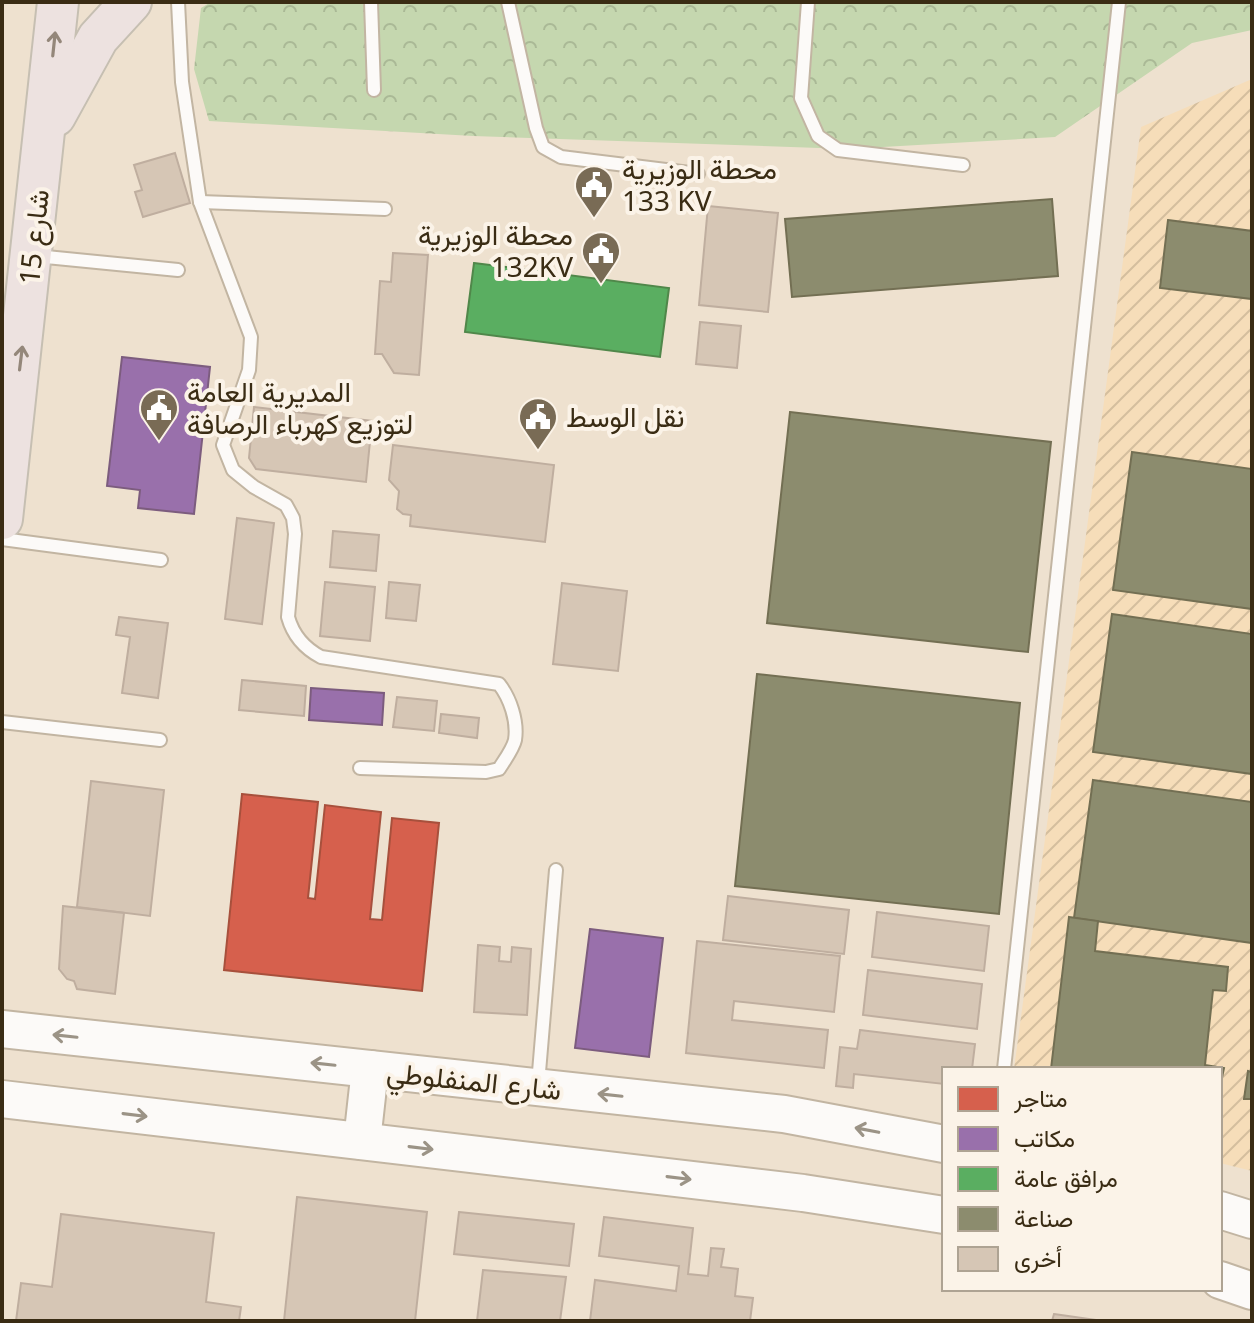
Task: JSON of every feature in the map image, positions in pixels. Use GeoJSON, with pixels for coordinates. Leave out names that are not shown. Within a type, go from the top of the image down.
{"type":"FeatureCollection","features":[{"type":"Feature","properties":{"kind":"main road","name":"شارع 15"},"geometry":{"type":"LineString","coordinates":[[2,519],[58,2]]}},
{"type":"Feature","properties":{"kind":"main road"},"geometry":{"type":"LineString","coordinates":[[45,137],[69,87],[98,38],[131,2]]}},
{"type":"Feature","properties":{"kind":"street","name":"شارع المنفلوطي"},"geometry":{"type":"LineString","coordinates":[[2,1029],[784,1114],[942,1144]]}},
{"type":"Feature","properties":{"kind":"street"},"geometry":{"type":"LineString","coordinates":[[362,1141],[370,1069]]}},
{"type":"Feature","properties":{"kind":"street"},"geometry":{"type":"LineString","coordinates":[[2,1099],[803,1193],[942,1215]]}},
{"type":"Feature","properties":{"kind":"street"},"geometry":{"type":"LineString","coordinates":[[1222,1211],[1252,1220]]}},
{"type":"Feature","properties":{"kind":"street"},"geometry":{"type":"LineString","coordinates":[[1222,1281],[1252,1291]]}},
{"type":"Feature","properties":{"kind":"lane"},"geometry":{"type":"LineString","coordinates":[[178,2],[182,82],[200,202],[251,337],[249,370],[223,445],[233,470],[254,487],[286,505],[293,518],[295,534],[288,617],[307,650],[321,657],[499,684],[508,696],[513,712],[515,741],[499,769],[486,772],[360,768]]}},
{"type":"Feature","properties":{"kind":"lane"},"geometry":{"type":"LineString","coordinates":[[371,2],[374,90]]}},
{"type":"Feature","properties":{"kind":"lane"},"geometry":{"type":"LineString","coordinates":[[508,2],[543,147],[561,157],[698,174]]}},
{"type":"Feature","properties":{"kind":"lane"},"geometry":{"type":"LineString","coordinates":[[808,2],[801,98],[818,136],[838,150],[963,165]]}},
{"type":"Feature","properties":{"kind":"lane"},"geometry":{"type":"LineString","coordinates":[[1004,1067],[1119,2]]}},
{"type":"Feature","properties":{"kind":"lane"},"geometry":{"type":"LineString","coordinates":[[200,202],[385,209]]}},
{"type":"Feature","properties":{"kind":"lane"},"geometry":{"type":"LineString","coordinates":[[32,255],[178,270]]}},
{"type":"Feature","properties":{"kind":"lane"},"geometry":{"type":"LineString","coordinates":[[2,539],[161,560]]}},
{"type":"Feature","properties":{"kind":"lane"},"geometry":{"type":"LineString","coordinates":[[2,722],[160,740]]}},
{"type":"Feature","properties":{"kind":"lane"},"geometry":{"type":"LineString","coordinates":[[538,1087],[556,870]]}},
{"type":"Feature","properties":{"kind":"shaded area"},"geometry":{"type":"Polygon","coordinates":[[[1252,79],[1252,1171],[1222,1164],[1222,1067],[1014,1067],[1141,127],[1252,79]]]}},
{"type":"Feature","properties":{"kind":"green space"},"geometry":{"type":"Polygon","coordinates":[[[211,2],[1252,2],[1252,30],[1192,43],[1055,137],[848,149],[473,136],[209,121],[194,69],[201,8],[211,2]]]}},
{"type":"Feature","properties":{"kind":"building: متاجر"},"geometry":{"type":"Polygon","coordinates":[[[242,794],[318,802],[308,898],[315,899],[325,805],[381,812],[370,919],[382,920],[392,818],[439,823],[422,991],[224,970],[242,794]]]}},
{"type":"Feature","properties":{"kind":"building: مكاتب"},"geometry":{"type":"Polygon","coordinates":[[[122,357],[210,367],[194,514],[138,508],[140,490],[107,486],[122,357]]]}},
{"type":"Feature","properties":{"kind":"building: مكاتب"},"geometry":{"type":"Polygon","coordinates":[[[311,688],[384,693],[382,725],[309,720],[311,688]]]}},
{"type":"Feature","properties":{"kind":"building: مكاتب"},"geometry":{"type":"Polygon","coordinates":[[[590,929],[663,938],[649,1057],[575,1048],[590,929]]]}},
{"type":"Feature","properties":{"kind":"building: مرافق عامة"},"geometry":{"type":"Polygon","coordinates":[[[474,263],[669,288],[660,357],[465,332],[474,263]]]}},
{"type":"Feature","properties":{"kind":"building: صناعة"},"geometry":{"type":"Polygon","coordinates":[[[1052,199],[1058,276],[792,297],[785,219],[1052,199]]]}},
{"type":"Feature","properties":{"kind":"building: صناعة"},"geometry":{"type":"Polygon","coordinates":[[[1168,220],[1252,231],[1252,299],[1160,288],[1168,220]]]}},
{"type":"Feature","properties":{"kind":"building: صناعة"},"geometry":{"type":"Polygon","coordinates":[[[790,412],[1051,442],[1028,652],[767,623],[790,412]]]}},
{"type":"Feature","properties":{"kind":"building: صناعة"},"geometry":{"type":"Polygon","coordinates":[[[1132,452],[1252,469],[1252,609],[1113,590],[1132,452]]]}},
{"type":"Feature","properties":{"kind":"building: صناعة"},"geometry":{"type":"Polygon","coordinates":[[[1112,614],[1252,634],[1252,774],[1093,752],[1112,614]]]}},
{"type":"Feature","properties":{"kind":"building: صناعة"},"geometry":{"type":"Polygon","coordinates":[[[757,674],[1020,703],[999,914],[735,886],[757,674]]]}},
{"type":"Feature","properties":{"kind":"building: صناعة"},"geometry":{"type":"Polygon","coordinates":[[[1093,780],[1252,802],[1252,943],[1074,918],[1093,780]]]}},
{"type":"Feature","properties":{"kind":"building: صناعة"},"geometry":{"type":"Polygon","coordinates":[[[1069,917],[1098,921],[1095,951],[1228,967],[1226,991],[1213,990],[1205,1065],[1218,1067],[1051,1067],[1069,917]]]}},
{"type":"Feature","properties":{"kind":"building: صناعة"},"geometry":{"type":"Polygon","coordinates":[[[1248,1071],[1252,1072],[1252,1099],[1244,1099],[1248,1071]]]}},
{"type":"Feature","properties":{"kind":"building: أخرى"},"geometry":{"type":"Polygon","coordinates":[[[175,153],[190,203],[143,217],[135,192],[142,190],[134,165],[175,153]]]}},
{"type":"Feature","properties":{"kind":"building: أخرى"},"geometry":{"type":"Polygon","coordinates":[[[708,206],[778,213],[768,312],[699,305],[708,206]]]}},
{"type":"Feature","properties":{"kind":"building: أخرى"},"geometry":{"type":"Polygon","coordinates":[[[393,253],[428,255],[419,375],[394,373],[382,354],[375,354],[380,281],[391,282],[393,253]]]}},
{"type":"Feature","properties":{"kind":"building: أخرى"},"geometry":{"type":"Polygon","coordinates":[[[700,322],[741,326],[737,368],[696,364],[700,322]]]}},
{"type":"Feature","properties":{"kind":"building: أخرى"},"geometry":{"type":"Polygon","coordinates":[[[254,407],[372,421],[366,482],[256,469],[249,458],[254,407]]]}},
{"type":"Feature","properties":{"kind":"building: أخرى"},"geometry":{"type":"Polygon","coordinates":[[[393,445],[554,465],[545,542],[410,526],[411,515],[397,509],[399,491],[389,480],[393,445]]]}},
{"type":"Feature","properties":{"kind":"building: أخرى"},"geometry":{"type":"Polygon","coordinates":[[[237,518],[274,523],[262,624],[225,619],[237,518]]]}},
{"type":"Feature","properties":{"kind":"building: أخرى"},"geometry":{"type":"Polygon","coordinates":[[[333,531],[379,535],[376,571],[330,567],[333,531]]]}},
{"type":"Feature","properties":{"kind":"building: أخرى"},"geometry":{"type":"Polygon","coordinates":[[[325,582],[375,587],[370,641],[320,636],[325,582]]]}},
{"type":"Feature","properties":{"kind":"building: أخرى"},"geometry":{"type":"Polygon","coordinates":[[[389,582],[420,585],[416,621],[386,618],[389,582]]]}},
{"type":"Feature","properties":{"kind":"building: أخرى"},"geometry":{"type":"Polygon","coordinates":[[[562,583],[627,591],[618,671],[553,664],[562,583]]]}},
{"type":"Feature","properties":{"kind":"building: أخرى"},"geometry":{"type":"Polygon","coordinates":[[[119,617],[168,623],[158,698],[122,693],[130,637],[116,635],[119,617]]]}},
{"type":"Feature","properties":{"kind":"building: أخرى"},"geometry":{"type":"Polygon","coordinates":[[[242,680],[306,686],[304,716],[239,710],[242,680]]]}},
{"type":"Feature","properties":{"kind":"building: أخرى"},"geometry":{"type":"Polygon","coordinates":[[[397,697],[437,701],[434,731],[393,727],[397,697]]]}},
{"type":"Feature","properties":{"kind":"building: أخرى"},"geometry":{"type":"Polygon","coordinates":[[[441,714],[479,718],[477,738],[439,733],[441,714]]]}},
{"type":"Feature","properties":{"kind":"building: أخرى"},"geometry":{"type":"Polygon","coordinates":[[[91,781],[164,790],[150,916],[77,907],[91,781]]]}},
{"type":"Feature","properties":{"kind":"building: أخرى"},"geometry":{"type":"Polygon","coordinates":[[[728,896],[849,910],[844,954],[723,940],[728,896]]]}},
{"type":"Feature","properties":{"kind":"building: أخرى"},"geometry":{"type":"Polygon","coordinates":[[[63,906],[124,913],[115,994],[77,989],[74,981],[67,979],[59,969],[63,906]]]}},
{"type":"Feature","properties":{"kind":"building: أخرى"},"geometry":{"type":"Polygon","coordinates":[[[877,912],[989,926],[984,971],[872,957],[877,912]]]}},
{"type":"Feature","properties":{"kind":"building: أخرى"},"geometry":{"type":"Polygon","coordinates":[[[697,941],[840,956],[834,1012],[734,1001],[732,1020],[828,1030],[824,1068],[686,1053],[697,941]]]}},
{"type":"Feature","properties":{"kind":"building: أخرى"},"geometry":{"type":"Polygon","coordinates":[[[478,945],[500,947],[499,961],[511,962],[512,947],[531,949],[527,1015],[474,1012],[478,945]]]}},
{"type":"Feature","properties":{"kind":"building: أخرى"},"geometry":{"type":"Polygon","coordinates":[[[868,970],[982,984],[977,1029],[863,1015],[868,970]]]}},
{"type":"Feature","properties":{"kind":"building: أخرى"},"geometry":{"type":"Polygon","coordinates":[[[860,1030],[975,1044],[972,1067],[942,1067],[942,1084],[854,1074],[853,1088],[836,1086],[840,1047],[857,1049],[860,1030]]]}},
{"type":"Feature","properties":{"kind":"building: أخرى"},"geometry":{"type":"Polygon","coordinates":[[[297,1197],[427,1212],[415,1321],[284,1321],[297,1197]]]}},
{"type":"Feature","properties":{"kind":"building: أخرى"},"geometry":{"type":"Polygon","coordinates":[[[459,1212],[574,1224],[569,1266],[454,1254],[459,1212]]]}},
{"type":"Feature","properties":{"kind":"building: أخرى"},"geometry":{"type":"Polygon","coordinates":[[[61,1214],[214,1233],[206,1302],[241,1307],[239,1321],[16,1321],[21,1283],[52,1287],[61,1214]]]}},
{"type":"Feature","properties":{"kind":"building: أخرى"},"geometry":{"type":"Polygon","coordinates":[[[604,1217],[693,1228],[688,1274],[708,1276],[711,1248],[724,1249],[721,1267],[738,1269],[735,1296],[753,1298],[750,1321],[590,1321],[595,1280],[676,1291],[679,1266],[599,1256],[604,1217]]]}},
{"type":"Feature","properties":{"kind":"building: أخرى"},"geometry":{"type":"Polygon","coordinates":[[[483,1270],[566,1277],[560,1321],[477,1321],[483,1270]]]}},
{"type":"Feature","properties":{"kind":"building: أخرى"},"geometry":{"type":"Polygon","coordinates":[[[1054,1314],[1103,1321],[1052,1321],[1054,1314]]]}},
{"type":"Feature","properties":{"kind":"place","name":"محطة الوزيرية 133 KV"},"geometry":{"type":"Point","coordinates":[594,219]}},
{"type":"Feature","properties":{"kind":"place","name":"محطة الوزيرية 132KV"},"geometry":{"type":"Point","coordinates":[601,285]}},
{"type":"Feature","properties":{"kind":"place","name":"المديرية العامة لتوزيع كهرباء الرصافة"},"geometry":{"type":"Point","coordinates":[159,442]}},
{"type":"Feature","properties":{"kind":"place","name":"نقل الوسط"},"geometry":{"type":"Point","coordinates":[538,451]}}]}
